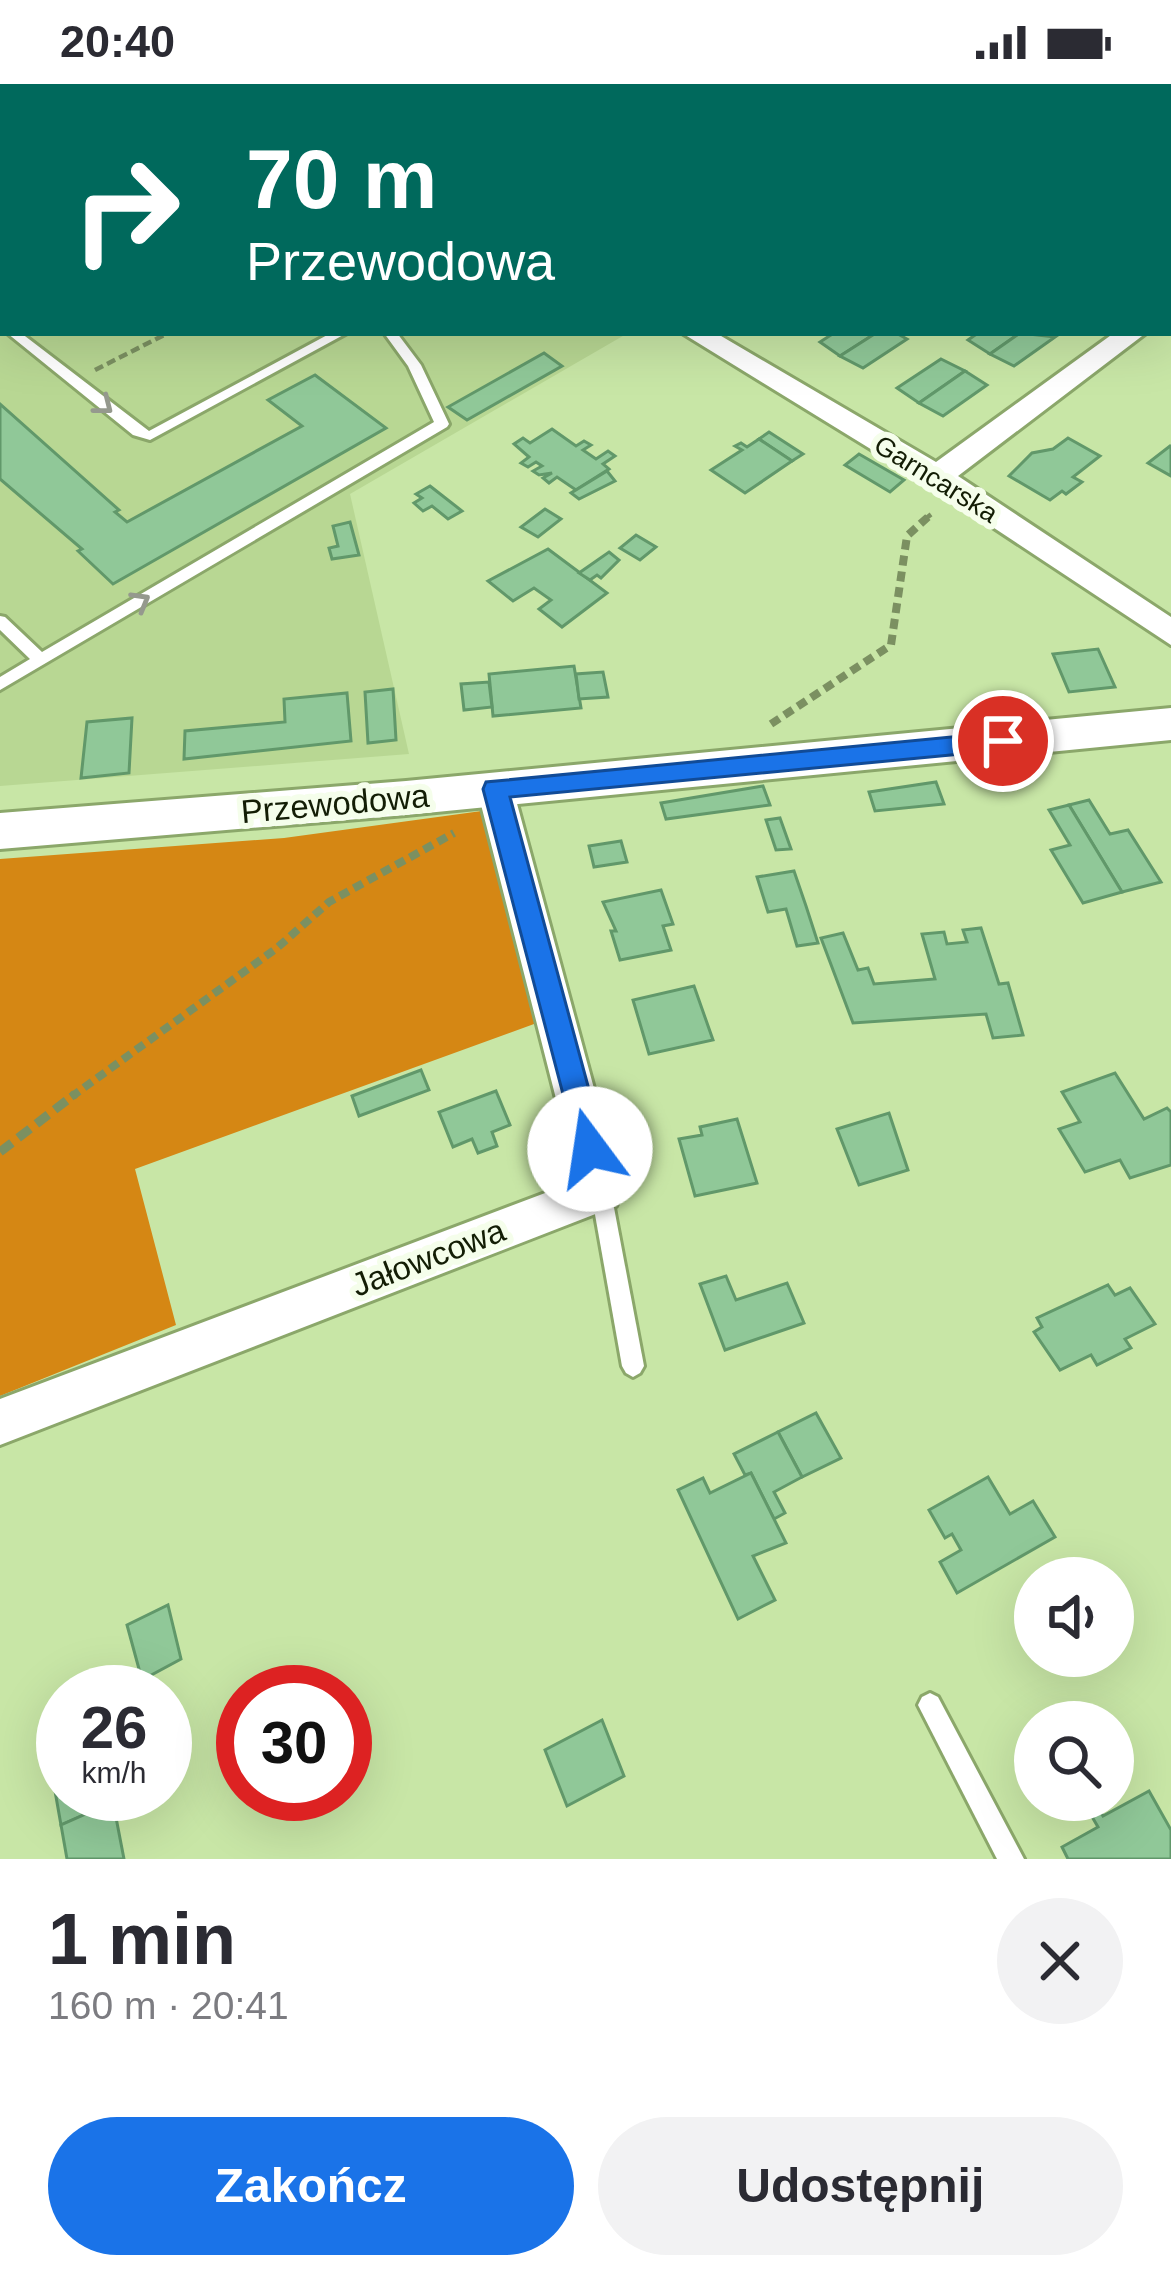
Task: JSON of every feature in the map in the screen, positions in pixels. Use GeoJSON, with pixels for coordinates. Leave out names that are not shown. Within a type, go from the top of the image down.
{"type":"FeatureCollection","features":[{"type":"Feature","properties":{"kind":"street","name":"Garncarska"},"geometry":{"type":"LineString","coordinates":[[702,336],[937,476],[1171,633]]}},
{"type":"Feature","properties":{"kind":"street"},"geometry":{"type":"LineString","coordinates":[[937,476],[1128,336]]}},
{"type":"Feature","properties":{"kind":"street","name":"Przewodowa"},"geometry":{"type":"LineString","coordinates":[[0,831],[499,798],[749,765],[1171,724]]}},
{"type":"Feature","properties":{"kind":"street"},"geometry":{"type":"LineString","coordinates":[[499,798],[601,1192]]}},
{"type":"Feature","properties":{"kind":"street","name":"Jałowcowa"},"geometry":{"type":"LineString","coordinates":[[0,1422],[601,1192]]}},
{"type":"Feature","properties":{"kind":"lane"},"geometry":{"type":"LineString","coordinates":[[17,336],[138,433],[150,436],[335,336]]}},
{"type":"Feature","properties":{"kind":"lane"},"geometry":{"type":"LineString","coordinates":[[0,684],[442,424],[414,365],[392,336]]}},
{"type":"Feature","properties":{"kind":"lane"},"geometry":{"type":"LineString","coordinates":[[0,621],[40,660]]}},
{"type":"Feature","properties":{"kind":"lane"},"geometry":{"type":"LineString","coordinates":[[601,1192],[633,1366]]}},
{"type":"Feature","properties":{"kind":"lane"},"geometry":{"type":"LineString","coordinates":[[930,1706],[1011,1859]]}},
{"type":"Feature","properties":{"kind":"path"},"geometry":{"type":"LineString","coordinates":[[73,382],[162,336]]}},
{"type":"Feature","properties":{"kind":"path"},"geometry":{"type":"LineString","coordinates":[[749,765],[746,741],[891,645],[907,536],[934,514],[937,476]]}},
{"type":"Feature","properties":{"kind":"path"},"geometry":{"type":"LineString","coordinates":[[0,1152],[154,1033],[277,948],[329,902],[499,798]]}},
{"type":"Feature","properties":{"kind":"shaded area"},"geometry":{"type":"Polygon","coordinates":[[[0,336],[623,336],[350,494],[409,754],[0,786],[0,336]]]}},
{"type":"Feature","properties":{"kind":"shaded area"},"geometry":{"type":"Polygon","coordinates":[[[489,810],[545,1020],[135,1169],[176,1325],[0,1396],[0,859],[284,838],[489,810]]]}},
{"type":"Feature","properties":{"kind":"building"},"geometry":{"type":"Polygon","coordinates":[[[829,336],[871,336],[840,356],[820,342],[829,336]]]}},
{"type":"Feature","properties":{"kind":"building"},"geometry":{"type":"Polygon","coordinates":[[[871,336],[907,339],[863,368],[840,356],[871,336]]]}},
{"type":"Feature","properties":{"kind":"building"},"geometry":{"type":"Polygon","coordinates":[[[974,336],[1016,336],[990,354],[968,340],[974,336]]]}},
{"type":"Feature","properties":{"kind":"building"},"geometry":{"type":"Polygon","coordinates":[[[1016,336],[1055,337],[1014,366],[990,354],[1016,336]]]}},
{"type":"Feature","properties":{"kind":"building"},"geometry":{"type":"Polygon","coordinates":[[[544,353],[562,366],[467,420],[448,407],[544,353]]]}},
{"type":"Feature","properties":{"kind":"building"},"geometry":{"type":"Polygon","coordinates":[[[941,359],[965,371],[919,403],[897,388],[941,359]]]}},
{"type":"Feature","properties":{"kind":"building"},"geometry":{"type":"Polygon","coordinates":[[[965,371],[987,385],[943,416],[919,403],[965,371]]]}},
{"type":"Feature","properties":{"kind":"building"},"geometry":{"type":"Polygon","coordinates":[[[315,375],[386,428],[113,584],[78,551],[82,549],[0,479],[0,404],[127,522],[302,426],[268,400],[315,375]]]}},
{"type":"Feature","properties":{"kind":"building"},"geometry":{"type":"Polygon","coordinates":[[[552,429],[576,446],[584,441],[591,445],[583,450],[596,459],[608,451],[615,456],[603,464],[609,469],[576,490],[557,477],[549,483],[543,478],[552,473],[533,471],[542,466],[536,462],[528,467],[521,463],[529,457],[514,444],[523,438],[530,443],[552,429]]]}},
{"type":"Feature","properties":{"kind":"building"},"geometry":{"type":"Polygon","coordinates":[[[769,432],[803,454],[792,461],[759,439],[769,432]]]}},
{"type":"Feature","properties":{"kind":"building"},"geometry":{"type":"Polygon","coordinates":[[[1068,438],[1100,456],[1073,477],[1082,482],[1066,494],[1062,491],[1050,500],[1009,476],[1032,453],[1053,449],[1068,438]]]}},
{"type":"Feature","properties":{"kind":"building"},"geometry":{"type":"Polygon","coordinates":[[[759,439],[792,461],[745,493],[711,470],[742,450],[735,446],[747,447],[759,439]]]}},
{"type":"Feature","properties":{"kind":"building"},"geometry":{"type":"Polygon","coordinates":[[[1171,447],[1171,476],[1148,463],[1171,447]]]}},
{"type":"Feature","properties":{"kind":"building"},"geometry":{"type":"Polygon","coordinates":[[[859,454],[904,480],[890,492],[845,465],[859,454]]]}},
{"type":"Feature","properties":{"kind":"building"},"geometry":{"type":"Polygon","coordinates":[[[607,471],[615,481],[579,499],[571,493],[607,471]]]}},
{"type":"Feature","properties":{"kind":"building"},"geometry":{"type":"Polygon","coordinates":[[[430,486],[462,511],[448,519],[432,506],[423,511],[414,503],[422,498],[416,494],[430,486]]]}},
{"type":"Feature","properties":{"kind":"building"},"geometry":{"type":"Polygon","coordinates":[[[545,509],[561,519],[538,537],[521,527],[545,509]]]}},
{"type":"Feature","properties":{"kind":"building"},"geometry":{"type":"Polygon","coordinates":[[[350,522],[359,555],[332,559],[329,548],[338,546],[333,526],[350,522]]]}},
{"type":"Feature","properties":{"kind":"building"},"geometry":{"type":"Polygon","coordinates":[[[636,535],[656,547],[640,560],[620,548],[636,535]]]}},
{"type":"Feature","properties":{"kind":"building"},"geometry":{"type":"Polygon","coordinates":[[[548,549],[607,593],[562,627],[539,609],[551,600],[534,588],[513,601],[488,581],[548,549]]]}},
{"type":"Feature","properties":{"kind":"building"},"geometry":{"type":"Polygon","coordinates":[[[609,552],[619,560],[601,578],[597,575],[590,580],[579,573],[609,552]]]}},
{"type":"Feature","properties":{"kind":"building"},"geometry":{"type":"Polygon","coordinates":[[[1098,649],[1115,687],[1069,692],[1053,654],[1098,649]]]}},
{"type":"Feature","properties":{"kind":"building"},"geometry":{"type":"Polygon","coordinates":[[[574,666],[581,708],[493,716],[489,674],[574,666]]]}},
{"type":"Feature","properties":{"kind":"building"},"geometry":{"type":"Polygon","coordinates":[[[603,672],[608,697],[579,699],[576,674],[603,672]]]}},
{"type":"Feature","properties":{"kind":"building"},"geometry":{"type":"Polygon","coordinates":[[[489,682],[492,707],[464,710],[461,684],[489,682]]]}},
{"type":"Feature","properties":{"kind":"building"},"geometry":{"type":"Polygon","coordinates":[[[393,689],[396,740],[368,743],[365,692],[393,689]]]}},
{"type":"Feature","properties":{"kind":"building"},"geometry":{"type":"Polygon","coordinates":[[[347,693],[351,741],[184,759],[185,731],[285,722],[284,699],[347,693]]]}},
{"type":"Feature","properties":{"kind":"building"},"geometry":{"type":"Polygon","coordinates":[[[132,718],[129,773],[81,778],[87,722],[132,718]]]}},
{"type":"Feature","properties":{"kind":"building"},"geometry":{"type":"Polygon","coordinates":[[[936,782],[944,804],[875,811],[869,792],[936,782]]]}},
{"type":"Feature","properties":{"kind":"building"},"geometry":{"type":"Polygon","coordinates":[[[763,786],[770,805],[666,819],[661,803],[763,786]]]}},
{"type":"Feature","properties":{"kind":"building"},"geometry":{"type":"Polygon","coordinates":[[[1089,800],[1110,834],[1128,830],[1161,882],[1122,892],[1069,805],[1089,800]]]}},
{"type":"Feature","properties":{"kind":"building"},"geometry":{"type":"Polygon","coordinates":[[[1069,805],[1122,892],[1083,903],[1051,850],[1070,845],[1049,810],[1069,805]]]}},
{"type":"Feature","properties":{"kind":"building"},"geometry":{"type":"Polygon","coordinates":[[[780,818],[791,849],[776,850],[766,820],[780,818]]]}},
{"type":"Feature","properties":{"kind":"building"},"geometry":{"type":"Polygon","coordinates":[[[621,841],[627,862],[594,867],[589,846],[621,841]]]}},
{"type":"Feature","properties":{"kind":"building"},"geometry":{"type":"Polygon","coordinates":[[[794,871],[818,943],[797,946],[786,909],[768,912],[757,877],[794,871]]]}},
{"type":"Feature","properties":{"kind":"building"},"geometry":{"type":"Polygon","coordinates":[[[661,890],[673,924],[663,926],[671,950],[620,960],[611,931],[616,931],[603,902],[661,890]]]}},
{"type":"Feature","properties":{"kind":"building"},"geometry":{"type":"Polygon","coordinates":[[[981,928],[999,984],[1008,983],[1023,1035],[993,1038],[986,1014],[853,1023],[821,938],[843,933],[858,970],[868,968],[874,984],[935,979],[922,934],[944,932],[947,944],[967,942],[963,930],[981,928]]]}},
{"type":"Feature","properties":{"kind":"building"},"geometry":{"type":"Polygon","coordinates":[[[694,986],[713,1040],[649,1054],[633,1000],[694,986]]]}},
{"type":"Feature","properties":{"kind":"building"},"geometry":{"type":"Polygon","coordinates":[[[421,1070],[429,1090],[359,1116],[352,1096],[421,1070]]]}},
{"type":"Feature","properties":{"kind":"building"},"geometry":{"type":"Polygon","coordinates":[[[1115,1073],[1144,1119],[1167,1108],[1171,1112],[1171,1165],[1130,1178],[1120,1160],[1085,1172],[1059,1129],[1080,1122],[1062,1092],[1115,1073]]]}},
{"type":"Feature","properties":{"kind":"building"},"geometry":{"type":"Polygon","coordinates":[[[496,1091],[510,1125],[492,1132],[497,1146],[478,1153],[472,1139],[453,1147],[439,1112],[496,1091]]]}},
{"type":"Feature","properties":{"kind":"building"},"geometry":{"type":"Polygon","coordinates":[[[889,1113],[908,1170],[859,1185],[837,1129],[889,1113]]]}},
{"type":"Feature","properties":{"kind":"building"},"geometry":{"type":"Polygon","coordinates":[[[737,1119],[757,1183],[695,1196],[679,1139],[702,1135],[700,1127],[737,1119]]]}},
{"type":"Feature","properties":{"kind":"building"},"geometry":{"type":"Polygon","coordinates":[[[726,1276],[736,1300],[787,1283],[804,1323],[725,1350],[700,1284],[726,1276]]]}},
{"type":"Feature","properties":{"kind":"building"},"geometry":{"type":"Polygon","coordinates":[[[1108,1285],[1115,1295],[1130,1288],[1155,1324],[1125,1339],[1131,1348],[1097,1365],[1091,1355],[1060,1370],[1034,1332],[1042,1327],[1037,1318],[1108,1285]]]}},
{"type":"Feature","properties":{"kind":"building"},"geometry":{"type":"Polygon","coordinates":[[[816,1413],[841,1458],[802,1477],[778,1432],[816,1413]]]}},
{"type":"Feature","properties":{"kind":"building"},"geometry":{"type":"Polygon","coordinates":[[[778,1432],[802,1477],[774,1492],[785,1513],[774,1519],[751,1473],[745,1475],[734,1454],[778,1432]]]}},
{"type":"Feature","properties":{"kind":"building"},"geometry":{"type":"Polygon","coordinates":[[[751,1473],[786,1543],[753,1556],[775,1600],[738,1619],[678,1490],[703,1478],[710,1493],[751,1473]]]}},
{"type":"Feature","properties":{"kind":"building"},"geometry":{"type":"Polygon","coordinates":[[[988,1477],[1010,1514],[1033,1501],[1055,1537],[957,1593],[940,1562],[961,1550],[952,1534],[945,1538],[929,1510],[988,1477]]]}},
{"type":"Feature","properties":{"kind":"building"},"geometry":{"type":"Polygon","coordinates":[[[168,1605],[181,1659],[170,1665],[138,1665],[127,1625],[168,1605]]]}},
{"type":"Feature","properties":{"kind":"building"},"geometry":{"type":"Polygon","coordinates":[[[602,1720],[624,1776],[567,1806],[545,1750],[602,1720]]]}},
{"type":"Feature","properties":{"kind":"building"},"geometry":{"type":"Polygon","coordinates":[[[1149,1791],[1171,1830],[1171,1859],[1068,1859],[1062,1847],[1098,1827],[1094,1821],[1134,1821],[1134,1799],[1149,1791]]]}},
{"type":"Feature","properties":{"kind":"building"},"geometry":{"type":"Polygon","coordinates":[[[117,1821],[124,1859],[67,1859],[61,1825],[117,1821]]]}},
{"type":"Feature","properties":{"kind":"route"},"geometry":{"type":"LineString","coordinates":[[590,1149],[495,789],[1003,741]]}}]}
